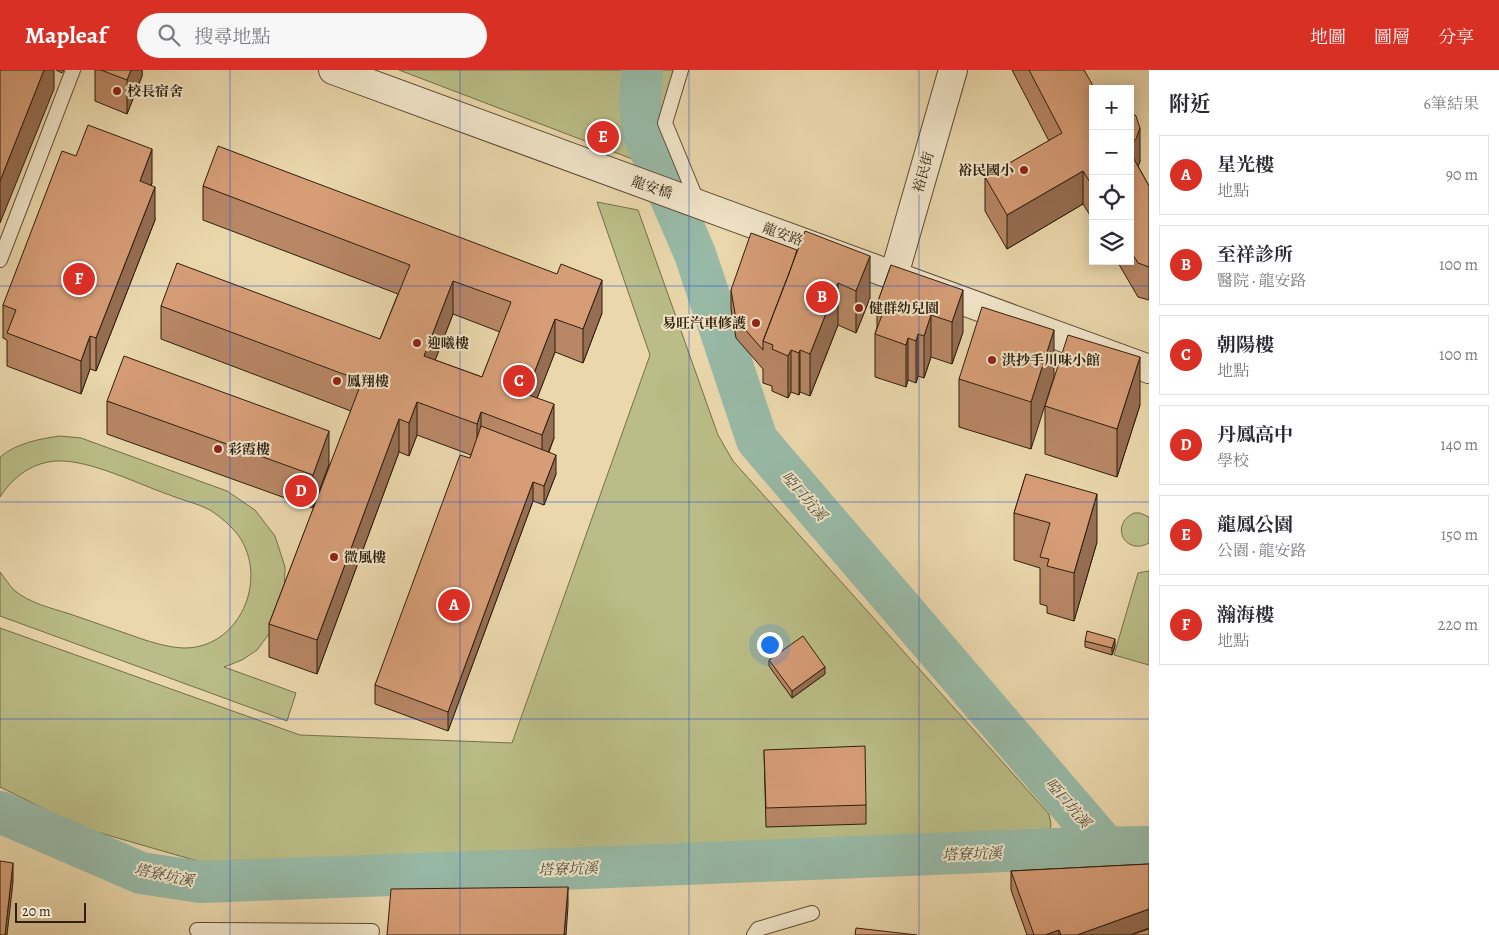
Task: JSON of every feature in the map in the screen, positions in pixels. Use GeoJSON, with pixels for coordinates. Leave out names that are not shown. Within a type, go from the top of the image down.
{"type":"FeatureCollection","features":[{"type":"Feature","properties":{"kind":"street","name":"龍安橋"},"geometry":{"type":"LineString","coordinates":[[333,70],[698,203]]}},
{"type":"Feature","properties":{"kind":"street","name":"裕民街"},"geometry":{"type":"LineString","coordinates":[[894,275],[953,70]]}},
{"type":"Feature","properties":{"kind":"street","name":"龍安路"},"geometry":{"type":"LineString","coordinates":[[698,203],[894,275],[980,316],[1149,369]]}},
{"type":"Feature","properties":{"kind":"lane"},"geometry":{"type":"LineString","coordinates":[[0,260],[73,70]]}},
{"type":"Feature","properties":{"kind":"lane"},"geometry":{"type":"LineString","coordinates":[[680,70],[665,123],[698,203]]}},
{"type":"Feature","properties":{"kind":"lane"},"geometry":{"type":"LineString","coordinates":[[754,935],[758,929],[812,913]]}},
{"type":"Feature","properties":{"kind":"lane"},"geometry":{"type":"LineString","coordinates":[[197,930],[372,931],[372,935]]}},
{"type":"Feature","properties":{"kind":"green space"},"geometry":{"type":"Polygon","coordinates":[[[399,70],[630,70],[626,115],[635,160],[399,70]]]}},
{"type":"Feature","properties":{"kind":"green space"},"geometry":{"type":"Polygon","coordinates":[[[655,70],[675,70],[661,125],[651,108],[655,70]]]}},
{"type":"Feature","properties":{"kind":"green space"},"geometry":{"type":"Polygon","coordinates":[[[597,202],[638,210],[718,435],[733,461],[1049,814],[1050,830],[1044,834],[1030,837],[225,869],[83,828],[0,787],[0,628],[300,735],[512,743],[650,355],[597,202]]]}},
{"type":"Feature","properties":{"kind":"green space"},"geometry":{"type":"Polygon","coordinates":[[[60,436],[81,438],[227,491],[255,510],[275,536],[285,567],[284,600],[272,630],[257,650],[242,660],[224,667],[296,693],[287,721],[0,616],[0,572],[14,590],[33,602],[150,641],[170,647],[186,648],[204,645],[219,638],[232,626],[242,612],[248,596],[251,579],[250,562],[244,545],[234,530],[210,510],[200,505],[108,471],[76,462],[61,461],[40,464],[26,470],[9,485],[0,497],[0,457],[21,445],[60,436]]]}},
{"type":"Feature","properties":{"kind":"green space"},"geometry":{"type":"Polygon","coordinates":[[[1134,513],[1140,513],[1149,517],[1149,543],[1140,546],[1127,542],[1121,531],[1126,518],[1134,513]]]}},
{"type":"Feature","properties":{"kind":"green space"},"geometry":{"type":"Polygon","coordinates":[[[1149,571],[1149,665],[1114,655],[1138,573],[1149,571]]]}},
{"type":"Feature","properties":{"kind":"building"},"geometry":{"type":"Polygon","coordinates":[[[0,70],[44,70],[0,181],[0,70]]]}},
{"type":"Feature","properties":{"kind":"building"},"geometry":{"type":"Polygon","coordinates":[[[101,70],[131,70],[127,80],[101,70]]]}},
{"type":"Feature","properties":{"kind":"building"},"geometry":{"type":"Polygon","coordinates":[[[1029,70],[1084,70],[1093,85],[1089,85],[1089,181],[1083,171],[1007,215],[985,177],[1062,133],[1029,70]]]}},
{"type":"Feature","properties":{"kind":"building"},"geometry":{"type":"Polygon","coordinates":[[[1134,114],[1140,128],[1134,141],[1134,114]]]}},
{"type":"Feature","properties":{"kind":"building"},"geometry":{"type":"Polygon","coordinates":[[[88,125],[152,149],[140,181],[155,187],[96,338],[90,336],[81,361],[7,333],[16,310],[3,305],[62,151],[76,156],[88,125]]]}},
{"type":"Feature","properties":{"kind":"building"},"geometry":{"type":"Polygon","coordinates":[[[218,146],[557,274],[561,264],[602,280],[583,329],[555,319],[526,394],[554,404],[542,435],[481,412],[477,424],[417,402],[409,423],[399,419],[317,640],[269,624],[362,381],[161,306],[177,263],[380,339],[410,265],[203,186],[218,146]],[[453,281],[424,356],[482,377],[511,302],[453,281]]]}},
{"type":"Feature","properties":{"kind":"building"},"geometry":{"type":"Polygon","coordinates":[[[1134,159],[1149,186],[1149,267],[1138,263],[1134,256],[1134,159]]]}},
{"type":"Feature","properties":{"kind":"building"},"geometry":{"type":"Polygon","coordinates":[[[805,231],[870,256],[856,291],[838,283],[810,354],[800,350],[799,353],[791,350],[788,356],[772,349],[773,345],[763,341],[805,231]]]}},
{"type":"Feature","properties":{"kind":"building","name":"易旺汽車修護"},"geometry":{"type":"Polygon","coordinates":[[[751,233],[797,250],[763,341],[763,350],[736,319],[731,290],[751,233]]]}},
{"type":"Feature","properties":{"kind":"building"},"geometry":{"type":"Polygon","coordinates":[[[891,265],[963,290],[952,322],[931,315],[924,336],[918,334],[916,341],[908,338],[906,345],[875,334],[885,307],[877,304],[891,265]]]}},
{"type":"Feature","properties":{"kind":"building"},"geometry":{"type":"Polygon","coordinates":[[[982,307],[1054,330],[1031,402],[959,379],[982,307]]]}},
{"type":"Feature","properties":{"kind":"building"},"geometry":{"type":"Polygon","coordinates":[[[1068,335],[1140,357],[1117,429],[1045,406],[1068,335]]]}},
{"type":"Feature","properties":{"kind":"building"},"geometry":{"type":"Polygon","coordinates":[[[124,356],[329,431],[313,475],[107,401],[124,356]]]}},
{"type":"Feature","properties":{"kind":"building"},"geometry":{"type":"Polygon","coordinates":[[[481,426],[556,455],[544,486],[533,482],[448,712],[375,685],[460,455],[470,458],[481,426]]]}},
{"type":"Feature","properties":{"kind":"building"},"geometry":{"type":"Polygon","coordinates":[[[1026,474],[1097,494],[1074,573],[1047,566],[1049,559],[1040,557],[1050,523],[1014,513],[1026,474]]]}},
{"type":"Feature","properties":{"kind":"building"},"geometry":{"type":"Polygon","coordinates":[[[1087,631],[1115,639],[1112,648],[1085,641],[1087,631]]]}},
{"type":"Feature","properties":{"kind":"building"},"geometry":{"type":"Polygon","coordinates":[[[803,636],[825,667],[792,691],[769,660],[803,636]]]}},
{"type":"Feature","properties":{"kind":"building"},"geometry":{"type":"Polygon","coordinates":[[[865,746],[866,805],[766,808],[764,750],[865,746]]]}},
{"type":"Feature","properties":{"kind":"building"},"geometry":{"type":"Polygon","coordinates":[[[0,861],[13,863],[5,935],[0,935],[0,861]]]}},
{"type":"Feature","properties":{"kind":"building"},"geometry":{"type":"Polygon","coordinates":[[[1149,864],[1149,909],[1077,935],[1061,935],[1059,930],[1045,935],[1034,935],[1011,871],[1149,864]]]}},
{"type":"Feature","properties":{"kind":"building"},"geometry":{"type":"Polygon","coordinates":[[[568,887],[564,935],[387,935],[391,889],[568,887]]]}},
{"type":"Feature","properties":{"kind":"building"},"geometry":{"type":"Polygon","coordinates":[[[856,928],[917,935],[855,935],[856,928]]]}},
{"type":"Feature","properties":{"kind":"building"},"geometry":{"type":"Polygon","coordinates":[[[1149,929],[1149,935],[1131,935],[1149,929]]]}},
{"type":"Feature","properties":{"kind":"waterway","name":"啞口坑溪"},"geometry":{"type":"LineString","coordinates":[[642,70],[640,100],[643,133],[695,254],[757,440],[1107,848]]}},
{"type":"Feature","properties":{"kind":"waterway","name":"塔寮坑溪"},"geometry":{"type":"LineString","coordinates":[[0,812],[141,873],[200,882],[1080,848],[1149,847]]}},
{"type":"Feature","properties":{"kind":"place","name":"校長宿舍"},"geometry":{"type":"Point","coordinates":[117,91]}},
{"type":"Feature","properties":{"kind":"place","name":"龍鳳公園"},"geometry":{"type":"Point","coordinates":[603,137]}},
{"type":"Feature","properties":{"kind":"place","name":"裕民國小"},"geometry":{"type":"Point","coordinates":[1024,170]}},
{"type":"Feature","properties":{"kind":"place","name":"瀚海樓"},"geometry":{"type":"Point","coordinates":[79,279]}},
{"type":"Feature","properties":{"kind":"place","name":"至祥診所"},"geometry":{"type":"Point","coordinates":[822,297]}},
{"type":"Feature","properties":{"kind":"place","name":"健群幼兒園"},"geometry":{"type":"Point","coordinates":[859,308]}},
{"type":"Feature","properties":{"kind":"place","name":"易旺汽車修護"},"geometry":{"type":"Point","coordinates":[756,323]}},
{"type":"Feature","properties":{"kind":"place","name":"迎曦樓"},"geometry":{"type":"Point","coordinates":[417,343]}},
{"type":"Feature","properties":{"kind":"place","name":"洪抄手川味小館"},"geometry":{"type":"Point","coordinates":[992,360]}},
{"type":"Feature","properties":{"kind":"place","name":"鳳翔樓"},"geometry":{"type":"Point","coordinates":[337,381]}},
{"type":"Feature","properties":{"kind":"place","name":"朝陽樓"},"geometry":{"type":"Point","coordinates":[519,381]}},
{"type":"Feature","properties":{"kind":"place","name":"彩霞樓"},"geometry":{"type":"Point","coordinates":[218,449]}},
{"type":"Feature","properties":{"kind":"place","name":"丹鳳高中"},"geometry":{"type":"Point","coordinates":[301,491]}},
{"type":"Feature","properties":{"kind":"place","name":"微風樓"},"geometry":{"type":"Point","coordinates":[334,557]}},
{"type":"Feature","properties":{"kind":"place","name":"星光樓"},"geometry":{"type":"Point","coordinates":[454,605]}}]}
